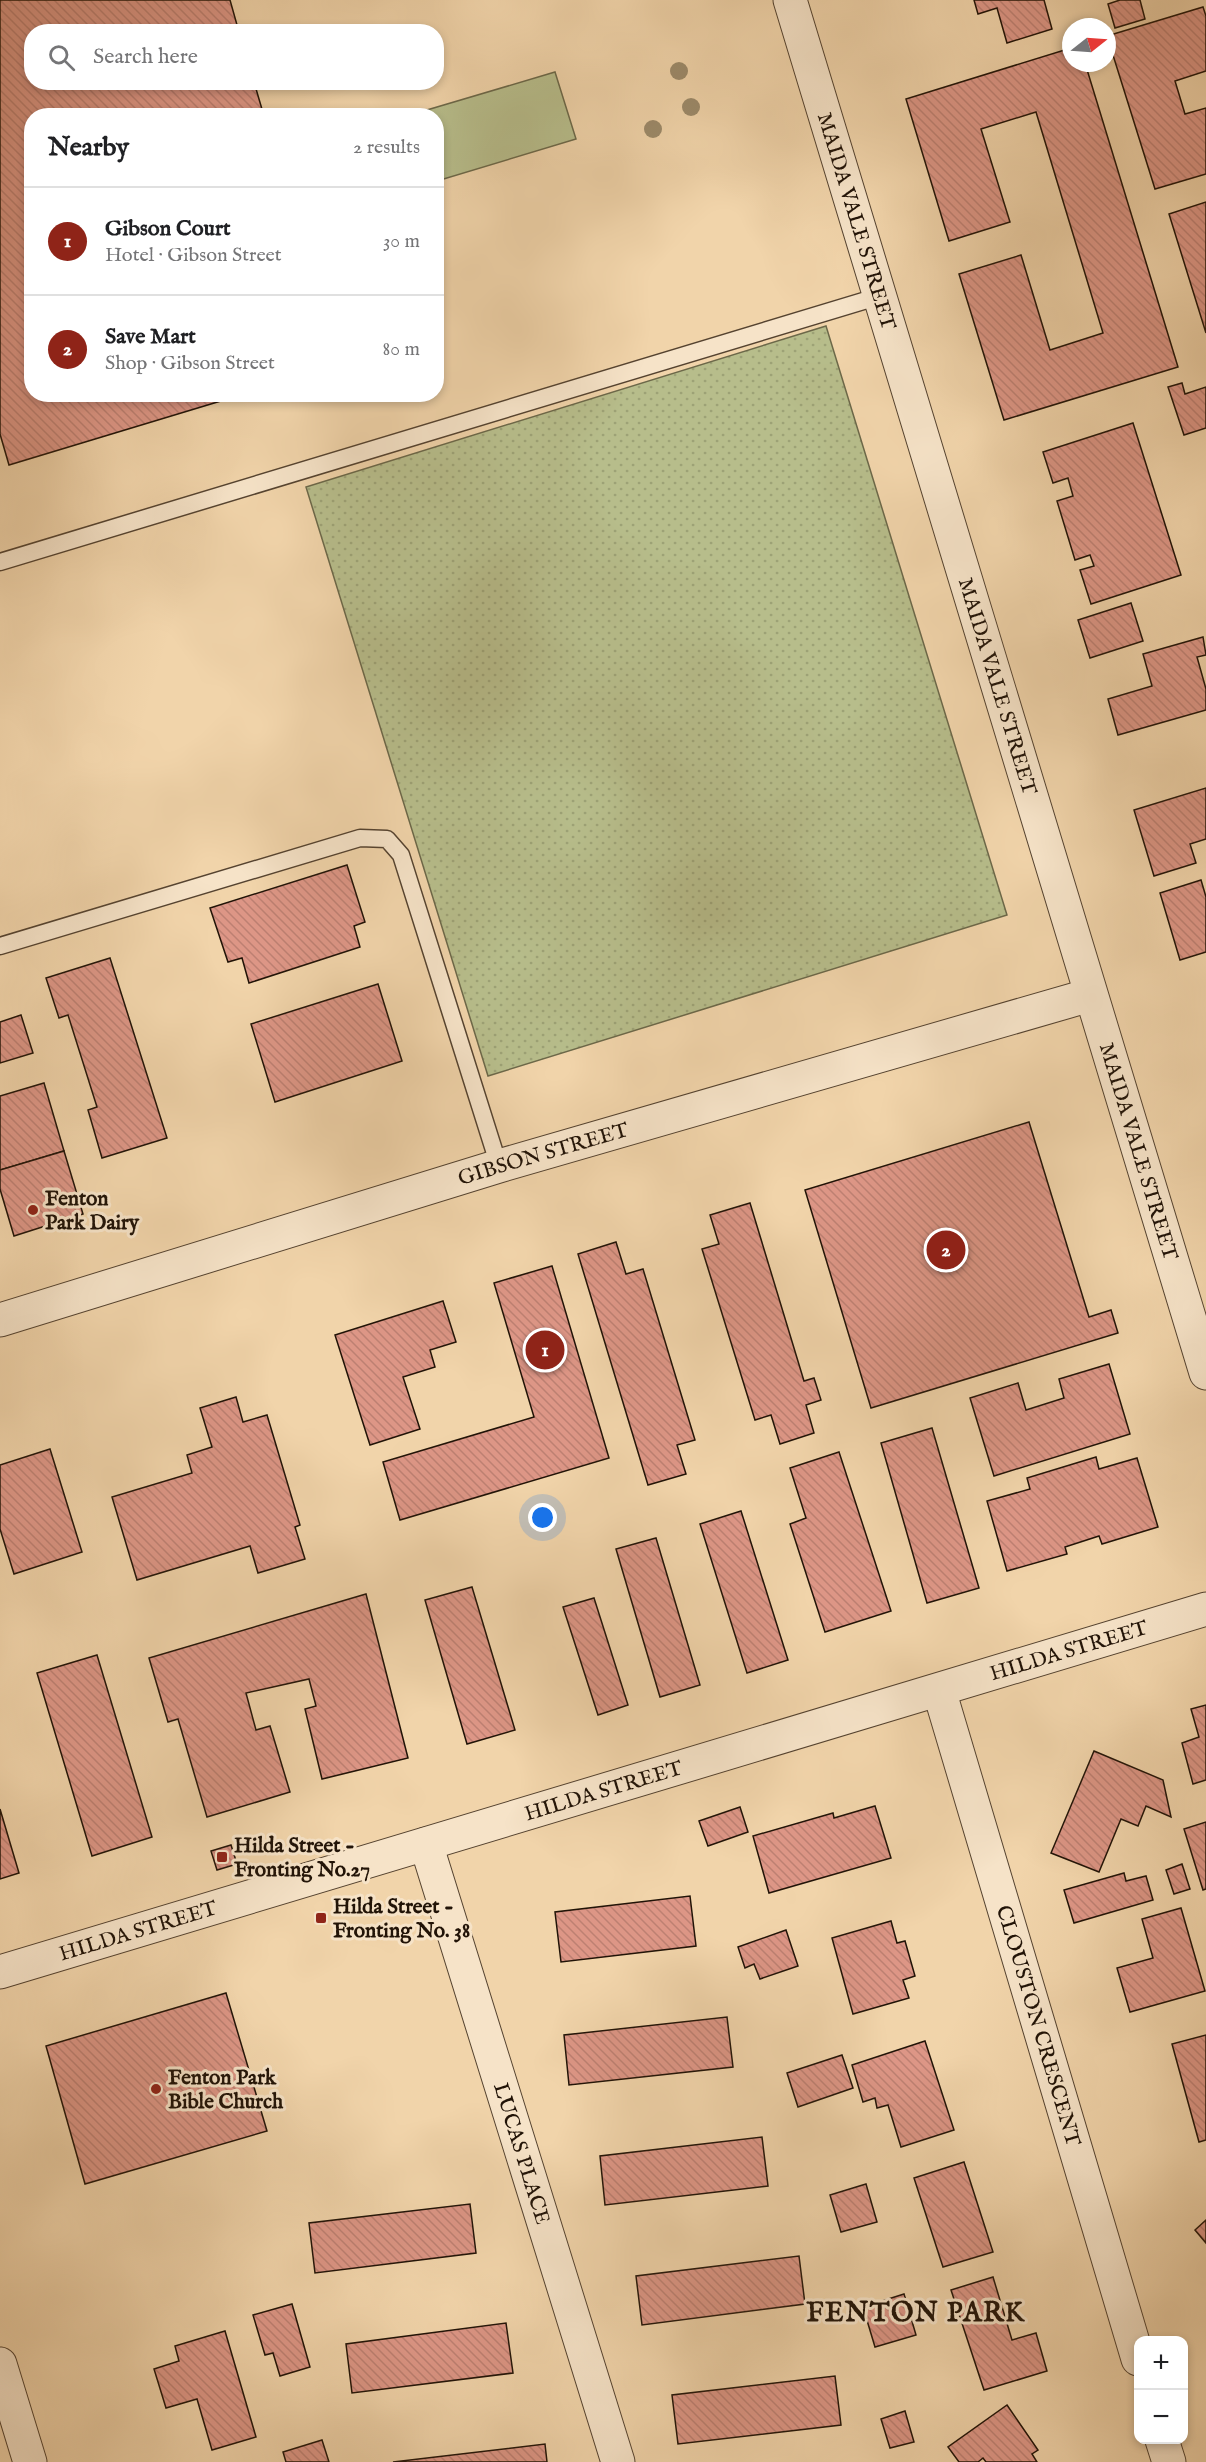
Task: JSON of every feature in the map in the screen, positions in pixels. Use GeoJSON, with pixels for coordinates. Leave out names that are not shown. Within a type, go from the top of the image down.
{"type":"FeatureCollection","features":[{"type":"Feature","properties":{"kind":"street","name":"MAIDA VALE STREET"},"geometry":{"type":"LineString","coordinates":[[790,0],[1206,1373]]}},
{"type":"Feature","properties":{"kind":"street","name":"GIBSON STREET"},"geometry":{"type":"LineString","coordinates":[[0,1320],[499,1166],[1090,994]]}},
{"type":"Feature","properties":{"kind":"street","name":"HILDA STREET"},"geometry":{"type":"LineString","coordinates":[[0,1972],[1206,1609]]}},
{"type":"Feature","properties":{"kind":"street","name":"CLOUSTON CRESCENT"},"geometry":{"type":"LineString","coordinates":[[939,1690],[1134,2346]]}},
{"type":"Feature","properties":{"kind":"street","name":"LUCAS PLACE"},"geometry":{"type":"LineString","coordinates":[[426,1844],[618,2462]]}},
{"type":"Feature","properties":{"kind":"street"},"geometry":{"type":"LineString","coordinates":[[0,2364],[30,2462]]}},
{"type":"Feature","properties":{"kind":"street"},"geometry":{"type":"LineString","coordinates":[[1164,2444],[1169,2462]]}},
{"type":"Feature","properties":{"kind":"lane"},"geometry":{"type":"LineString","coordinates":[[0,562],[880,296]]}},
{"type":"Feature","properties":{"kind":"lane"},"geometry":{"type":"LineString","coordinates":[[0,946],[360,838],[387,839],[401,855],[499,1166]]}},
{"type":"Feature","properties":{"kind":"green space"},"geometry":{"type":"Polygon","coordinates":[[[555,72],[576,139],[444,179],[444,108],[434,108],[555,72]]]}},
{"type":"Feature","properties":{"kind":"green space"},"geometry":{"type":"Polygon","coordinates":[[[826,326],[1007,915],[488,1076],[306,487],[826,326]]]}},
{"type":"Feature","properties":{"kind":"building"},"geometry":{"type":"Polygon","coordinates":[[[0,0],[230,0],[237,24],[24,24],[24,90],[256,90],[262,108],[24,108],[24,402],[218,402],[9,465],[0,434],[0,0]]]}},
{"type":"Feature","properties":{"kind":"building"},"geometry":{"type":"Polygon","coordinates":[[[974,0],[1044,0],[1052,29],[1007,43],[997,8],[978,14],[974,0]]]}},
{"type":"Feature","properties":{"kind":"building"},"geometry":{"type":"Polygon","coordinates":[[[1120,0],[1140,0],[1145,19],[1116,28],[1116,18],[1112,18],[1108,4],[1120,0]]]}},
{"type":"Feature","properties":{"kind":"building"},"geometry":{"type":"Polygon","coordinates":[[[1203,7],[1206,16],[1206,71],[1175,81],[1185,114],[1206,108],[1206,174],[1155,189],[1116,65],[1116,33],[1203,7]]]}},
{"type":"Feature","properties":{"kind":"building"},"geometry":{"type":"Polygon","coordinates":[[[1062,51],[1062,72],[1088,72],[1178,367],[1004,420],[959,274],[1021,255],[1050,350],[1103,333],[1036,112],[981,129],[1010,222],[949,241],[906,99],[1062,51]]]}},
{"type":"Feature","properties":{"kind":"building"},"geometry":{"type":"Polygon","coordinates":[[[1206,202],[1206,333],[1169,214],[1206,202]]]}},
{"type":"Feature","properties":{"kind":"building"},"geometry":{"type":"Polygon","coordinates":[[[1182,383],[1185,394],[1206,387],[1206,428],[1184,435],[1168,387],[1182,383]]]}},
{"type":"Feature","properties":{"kind":"building"},"geometry":{"type":"Polygon","coordinates":[[[1133,423],[1181,575],[1091,604],[1080,570],[1094,566],[1090,555],[1075,560],[1057,501],[1073,496],[1068,478],[1053,483],[1043,452],[1133,423]]]}},
{"type":"Feature","properties":{"kind":"building"},"geometry":{"type":"Polygon","coordinates":[[[1131,603],[1143,641],[1090,658],[1078,620],[1131,603]]]}},
{"type":"Feature","properties":{"kind":"building"},"geometry":{"type":"Polygon","coordinates":[[[1203,637],[1206,655],[1197,657],[1206,689],[1206,710],[1118,735],[1108,699],[1152,686],[1143,654],[1203,637]]]}},
{"type":"Feature","properties":{"kind":"building"},"geometry":{"type":"Polygon","coordinates":[[[1206,788],[1206,839],[1190,844],[1196,863],[1154,876],[1134,810],[1206,788]]]}},
{"type":"Feature","properties":{"kind":"building"},"geometry":{"type":"Polygon","coordinates":[[[347,865],[365,922],[354,926],[360,947],[249,983],[242,958],[228,962],[210,908],[347,865]]]}},
{"type":"Feature","properties":{"kind":"building"},"geometry":{"type":"Polygon","coordinates":[[[1201,880],[1206,897],[1206,952],[1180,960],[1160,893],[1201,880]]]}},
{"type":"Feature","properties":{"kind":"building"},"geometry":{"type":"Polygon","coordinates":[[[110,958],[167,1138],[102,1158],[88,1110],[97,1107],[68,1015],[59,1018],[46,978],[110,958]]]}},
{"type":"Feature","properties":{"kind":"building"},"geometry":{"type":"Polygon","coordinates":[[[378,984],[402,1061],[275,1102],[251,1024],[378,984]]]}},
{"type":"Feature","properties":{"kind":"building"},"geometry":{"type":"Polygon","coordinates":[[[21,1015],[33,1053],[0,1063],[0,1022],[21,1015]]]}},
{"type":"Feature","properties":{"kind":"building"},"geometry":{"type":"Polygon","coordinates":[[[44,1083],[64,1151],[0,1170],[0,1096],[44,1083]]]}},
{"type":"Feature","properties":{"kind":"building"},"geometry":{"type":"Polygon","coordinates":[[[1029,1122],[1089,1317],[1111,1310],[1118,1333],[871,1408],[805,1190],[1029,1122]]]}},
{"type":"Feature","properties":{"kind":"building"},"geometry":{"type":"Polygon","coordinates":[[[64,1151],[83,1214],[14,1236],[0,1189],[0,1170],[64,1151]]]}},
{"type":"Feature","properties":{"kind":"building"},"geometry":{"type":"Polygon","coordinates":[[[750,1203],[804,1381],[814,1378],[821,1400],[806,1405],[814,1433],[780,1444],[771,1415],[755,1420],[702,1249],[719,1244],[710,1215],[750,1203]]]}},
{"type":"Feature","properties":{"kind":"building"},"geometry":{"type":"Polygon","coordinates":[[[616,1242],[626,1274],[643,1269],[695,1440],[677,1445],[686,1474],[648,1485],[578,1254],[616,1242]]]}},
{"type":"Feature","properties":{"kind":"building"},"geometry":{"type":"Polygon","coordinates":[[[552,1266],[609,1458],[400,1520],[383,1462],[534,1417],[494,1283],[552,1266]]]}},
{"type":"Feature","properties":{"kind":"building"},"geometry":{"type":"Polygon","coordinates":[[[443,1301],[456,1342],[430,1350],[435,1367],[403,1377],[420,1429],[370,1445],[335,1335],[443,1301]]]}},
{"type":"Feature","properties":{"kind":"building"},"geometry":{"type":"Polygon","coordinates":[[[1109,1364],[1130,1434],[994,1476],[970,1398],[1018,1383],[1026,1410],[1064,1398],[1059,1379],[1109,1364]]]}},
{"type":"Feature","properties":{"kind":"building"},"geometry":{"type":"Polygon","coordinates":[[[236,1397],[243,1422],[267,1415],[300,1525],[295,1527],[305,1559],[258,1573],[250,1546],[137,1580],[112,1497],[192,1473],[187,1455],[212,1447],[200,1408],[236,1397]]]}},
{"type":"Feature","properties":{"kind":"building"},"geometry":{"type":"Polygon","coordinates":[[[932,1428],[979,1588],[927,1603],[881,1443],[932,1428]]]}},
{"type":"Feature","properties":{"kind":"building"},"geometry":{"type":"Polygon","coordinates":[[[50,1449],[82,1552],[14,1574],[0,1529],[0,1465],[50,1449]]]}},
{"type":"Feature","properties":{"kind":"building"},"geometry":{"type":"Polygon","coordinates":[[[839,1452],[891,1611],[825,1632],[790,1524],[806,1518],[790,1468],[839,1452]]]}},
{"type":"Feature","properties":{"kind":"building"},"geometry":{"type":"Polygon","coordinates":[[[1096,1457],[1099,1469],[1137,1458],[1158,1527],[1102,1544],[1099,1536],[1065,1547],[1067,1554],[1007,1571],[987,1501],[1030,1489],[1027,1478],[1096,1457]]]}},
{"type":"Feature","properties":{"kind":"building"},"geometry":{"type":"Polygon","coordinates":[[[741,1511],[788,1660],[747,1673],[700,1524],[741,1511]]]}},
{"type":"Feature","properties":{"kind":"building"},"geometry":{"type":"Polygon","coordinates":[[[656,1538],[700,1685],[660,1697],[616,1549],[656,1538]]]}},
{"type":"Feature","properties":{"kind":"building"},"geometry":{"type":"Polygon","coordinates":[[[472,1587],[515,1730],[467,1744],[425,1600],[472,1587]]]}},
{"type":"Feature","properties":{"kind":"building"},"geometry":{"type":"Polygon","coordinates":[[[366,1594],[408,1758],[322,1779],[305,1709],[316,1706],[309,1679],[246,1693],[256,1730],[270,1726],[290,1792],[207,1817],[178,1719],[168,1722],[149,1658],[366,1594]]]}},
{"type":"Feature","properties":{"kind":"building"},"geometry":{"type":"Polygon","coordinates":[[[594,1598],[628,1705],[598,1715],[563,1607],[594,1598]]]}},
{"type":"Feature","properties":{"kind":"building"},"geometry":{"type":"Polygon","coordinates":[[[97,1655],[152,1837],[92,1856],[37,1673],[97,1655]]]}},
{"type":"Feature","properties":{"kind":"building"},"geometry":{"type":"Polygon","coordinates":[[[1206,1705],[1206,1780],[1193,1784],[1182,1743],[1199,1737],[1191,1709],[1206,1705]]]}},
{"type":"Feature","properties":{"kind":"building"},"geometry":{"type":"Polygon","coordinates":[[[1094,1751],[1163,1780],[1171,1817],[1146,1806],[1138,1826],[1121,1819],[1099,1872],[1051,1853],[1094,1751]]]}},
{"type":"Feature","properties":{"kind":"building"},"geometry":{"type":"Polygon","coordinates":[[[875,1806],[891,1858],[769,1893],[753,1836],[833,1813],[834,1818],[875,1806]]]}},
{"type":"Feature","properties":{"kind":"building"},"geometry":{"type":"Polygon","coordinates":[[[740,1807],[748,1832],[708,1846],[699,1821],[740,1807]]]}},
{"type":"Feature","properties":{"kind":"building"},"geometry":{"type":"Polygon","coordinates":[[[0,1809],[19,1873],[0,1879],[0,1809]]]}},
{"type":"Feature","properties":{"kind":"building"},"geometry":{"type":"Polygon","coordinates":[[[1206,1822],[1206,1889],[1203,1890],[1184,1829],[1206,1822]]]}},
{"type":"Feature","properties":{"kind":"building"},"geometry":{"type":"Polygon","coordinates":[[[231,1845],[237,1864],[217,1870],[211,1851],[231,1845]]]}},
{"type":"Feature","properties":{"kind":"building"},"geometry":{"type":"Polygon","coordinates":[[[1182,1864],[1190,1889],[1174,1894],[1166,1870],[1182,1864]]]}},
{"type":"Feature","properties":{"kind":"building"},"geometry":{"type":"Polygon","coordinates":[[[1124,1873],[1126,1881],[1146,1876],[1153,1900],[1074,1923],[1064,1890],[1124,1873]]]}},
{"type":"Feature","properties":{"kind":"building"},"geometry":{"type":"Polygon","coordinates":[[[690,1896],[696,1946],[561,1962],[555,1912],[690,1896]]]}},
{"type":"Feature","properties":{"kind":"building"},"geometry":{"type":"Polygon","coordinates":[[[1181,1908],[1205,1991],[1130,2012],[1117,1968],[1153,1958],[1142,1919],[1181,1908]]]}},
{"type":"Feature","properties":{"kind":"building"},"geometry":{"type":"Polygon","coordinates":[[[891,1921],[897,1943],[905,1941],[915,1976],[903,1980],[909,1998],[853,2014],[832,1938],[891,1921]]]}},
{"type":"Feature","properties":{"kind":"building"},"geometry":{"type":"Polygon","coordinates":[[[786,1930],[798,1966],[760,1979],[754,1964],[745,1968],[738,1947],[786,1930]]]}},
{"type":"Feature","properties":{"kind":"building","name":"Fenton Park Bible Church"},"geometry":{"type":"Polygon","coordinates":[[[226,1993],[267,2131],[85,2184],[46,2046],[226,1993]]]}},
{"type":"Feature","properties":{"kind":"building"},"geometry":{"type":"Polygon","coordinates":[[[727,2017],[733,2067],[569,2085],[564,2035],[727,2017]]]}},
{"type":"Feature","properties":{"kind":"building"},"geometry":{"type":"Polygon","coordinates":[[[1206,2035],[1206,2140],[1199,2142],[1172,2044],[1206,2035]]]}},
{"type":"Feature","properties":{"kind":"building"},"geometry":{"type":"Polygon","coordinates":[[[925,2041],[954,2130],[901,2147],[888,2105],[877,2108],[875,2098],[863,2102],[852,2065],[925,2041]]]}},
{"type":"Feature","properties":{"kind":"building"},"geometry":{"type":"Polygon","coordinates":[[[842,2055],[853,2088],[798,2107],[787,2073],[842,2055]]]}},
{"type":"Feature","properties":{"kind":"building"},"geometry":{"type":"Polygon","coordinates":[[[762,2137],[768,2186],[605,2205],[600,2156],[762,2137]]]}},
{"type":"Feature","properties":{"kind":"building"},"geometry":{"type":"Polygon","coordinates":[[[964,2162],[993,2252],[943,2267],[914,2178],[964,2162]]]}},
{"type":"Feature","properties":{"kind":"building"},"geometry":{"type":"Polygon","coordinates":[[[866,2184],[877,2222],[841,2232],[830,2195],[866,2184]]]}},
{"type":"Feature","properties":{"kind":"building"},"geometry":{"type":"Polygon","coordinates":[[[470,2204],[476,2253],[315,2273],[309,2223],[470,2204]]]}},
{"type":"Feature","properties":{"kind":"building"},"geometry":{"type":"Polygon","coordinates":[[[1206,2220],[1206,2243],[1195,2230],[1206,2220]]]}},
{"type":"Feature","properties":{"kind":"building"},"geometry":{"type":"Polygon","coordinates":[[[799,2256],[805,2304],[642,2325],[636,2276],[799,2256]]]}},
{"type":"Feature","properties":{"kind":"building"},"geometry":{"type":"Polygon","coordinates":[[[993,2277],[1012,2340],[1036,2333],[1047,2371],[984,2390],[951,2290],[993,2277]]]}},
{"type":"Feature","properties":{"kind":"building"},"geometry":{"type":"Polygon","coordinates":[[[904,2294],[916,2335],[875,2347],[863,2307],[904,2294]]]}},
{"type":"Feature","properties":{"kind":"building"},"geometry":{"type":"Polygon","coordinates":[[[292,2304],[310,2367],[280,2376],[273,2353],[265,2355],[253,2315],[292,2304]]]}},
{"type":"Feature","properties":{"kind":"building"},"geometry":{"type":"Polygon","coordinates":[[[506,2323],[513,2373],[352,2393],[346,2344],[506,2323]]]}},
{"type":"Feature","properties":{"kind":"building"},"geometry":{"type":"Polygon","coordinates":[[[225,2331],[256,2437],[212,2450],[197,2399],[166,2408],[154,2369],[179,2361],[175,2346],[225,2331]]]}},
{"type":"Feature","properties":{"kind":"building"},"geometry":{"type":"Polygon","coordinates":[[[835,2376],[841,2425],[678,2444],[672,2395],[835,2376]]]}},
{"type":"Feature","properties":{"kind":"building"},"geometry":{"type":"Polygon","coordinates":[[[1007,2405],[1038,2450],[1032,2454],[1037,2462],[986,2462],[983,2458],[978,2462],[959,2462],[948,2447],[1007,2405]]]}},
{"type":"Feature","properties":{"kind":"building"},"geometry":{"type":"Polygon","coordinates":[[[905,2411],[914,2442],[890,2448],[881,2419],[905,2411]]]}},
{"type":"Feature","properties":{"kind":"building"},"geometry":{"type":"Polygon","coordinates":[[[322,2440],[329,2462],[286,2462],[283,2452],[322,2440]]]}},
{"type":"Feature","properties":{"kind":"building"},"geometry":{"type":"Polygon","coordinates":[[[545,2444],[547,2462],[393,2462],[545,2444]]]}},
{"type":"Feature","properties":{"kind":"place","name":"Fenton Park Dairy"},"geometry":{"type":"Point","coordinates":[33,1210]}},
{"type":"Feature","properties":{"kind":"place","name":"Save Mart"},"geometry":{"type":"Point","coordinates":[946,1250]}},
{"type":"Feature","properties":{"kind":"place","name":"Gibson Court"},"geometry":{"type":"Point","coordinates":[545,1350]}},
{"type":"Feature","properties":{"kind":"place","name":"Hilda Street - Fronting No.27"},"geometry":{"type":"Point","coordinates":[222,1857]}},
{"type":"Feature","properties":{"kind":"place","name":"Hilda Street - Fronting No. 38"},"geometry":{"type":"Point","coordinates":[321,1918]}},
{"type":"Feature","properties":{"kind":"place","name":"Fenton Park Bible Church"},"geometry":{"type":"Point","coordinates":[156,2089]}},
{"type":"Feature","properties":{"kind":"district","name":"FENTON PARK"},"geometry":{"type":"Point","coordinates":[916,2312]}}]}
